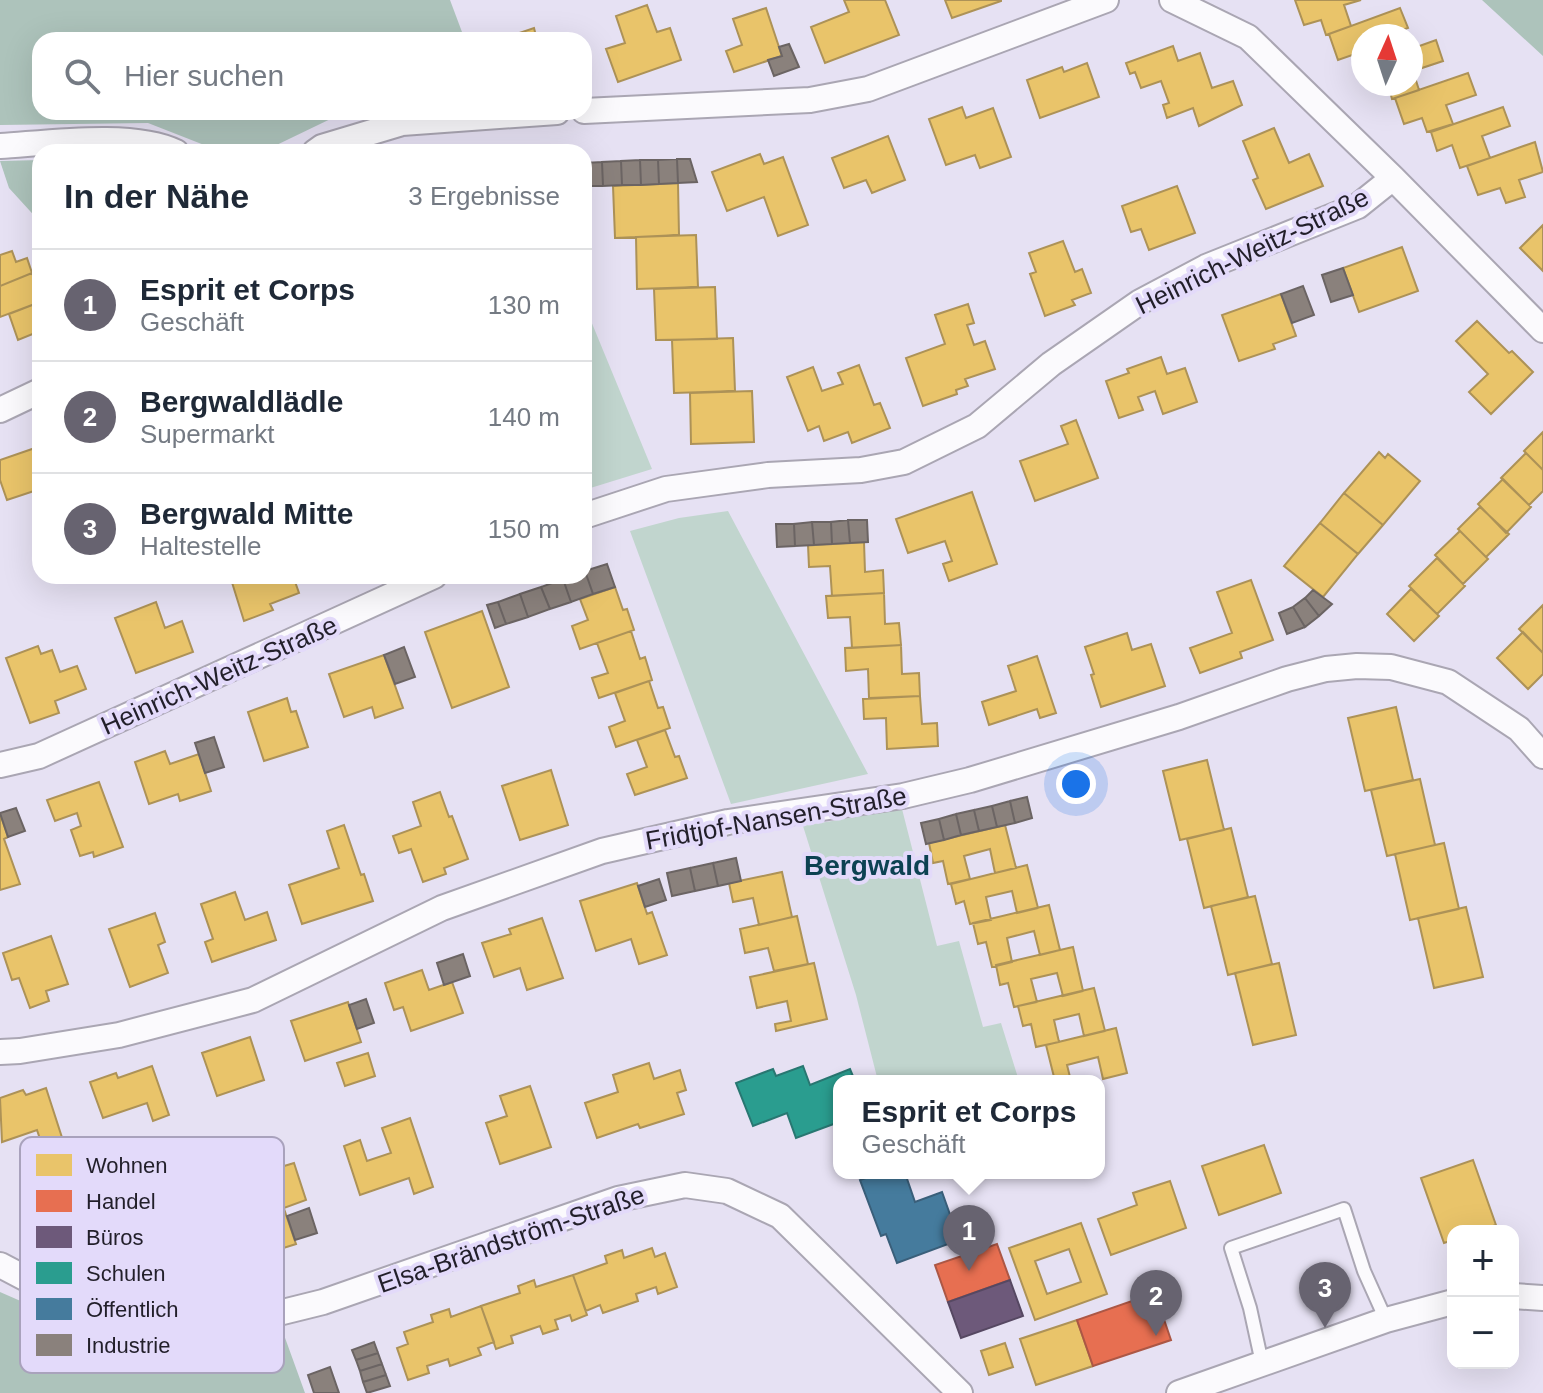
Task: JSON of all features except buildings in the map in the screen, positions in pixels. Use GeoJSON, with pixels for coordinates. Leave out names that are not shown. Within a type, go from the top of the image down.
{"type":"FeatureCollection","features":[{"type":"Feature","properties":{"kind":"street"},"geometry":{"type":"LineString","coordinates":[[592,111],[810,100],[868,89],[1106,0]]}},
{"type":"Feature","properties":{"kind":"street"},"geometry":{"type":"LineString","coordinates":[[1178,1],[1248,37],[1543,330]]}},
{"type":"Feature","properties":{"kind":"street"},"geometry":{"type":"LineString","coordinates":[[332,144],[402,123],[444,120]]}},
{"type":"Feature","properties":{"kind":"street"},"geometry":{"type":"LineString","coordinates":[[41,144],[124,140],[154,144]]}},
{"type":"Feature","properties":{"kind":"street"},"geometry":{"type":"LineString","coordinates":[[0,146],[32,144]]}},
{"type":"Feature","properties":{"kind":"street","name":"Heinrich-Weitz-Straße"},"geometry":{"type":"LineString","coordinates":[[592,513],[666,489],[768,475],[861,470],[904,462],[942,446],[977,426],[1051,364],[1140,302],[1206,267],[1358,206],[1393,178]]}},
{"type":"Feature","properties":{"kind":"street"},"geometry":{"type":"LineString","coordinates":[[0,410],[32,395]]}},
{"type":"Feature","properties":{"kind":"street","name":"Heinrich-Weitz-Straße"},"geometry":{"type":"LineString","coordinates":[[0,765],[39,756],[416,584]]}},
{"type":"Feature","properties":{"kind":"street","name":"Fridtjof-Nansen-Straße"},"geometry":{"type":"LineString","coordinates":[[0,1052],[119,1035],[253,1000],[442,908],[602,851],[728,822],[903,796],[970,780],[1326,669],[1391,667],[1448,682],[1519,729],[1543,756]]}},
{"type":"Feature","properties":{"kind":"street","name":"Elsa-Brändström-Straße"},"geometry":{"type":"LineString","coordinates":[[284,1312],[323,1302],[618,1199],[685,1185],[727,1191],[780,1216],[960,1393]]}},
{"type":"Feature","properties":{"kind":"street","name":"Elsa-Brändström-Straße"},"geometry":{"type":"LineString","coordinates":[[0,1265],[20,1275]]}},
{"type":"Feature","properties":{"kind":"street"},"geometry":{"type":"LineString","coordinates":[[1519,1296],[1543,1298]]}},
{"type":"Feature","properties":{"kind":"street"},"geometry":{"type":"LineString","coordinates":[[1179,1393],[1386,1320],[1447,1304]]}},
{"type":"Feature","properties":{"kind":"lane"},"geometry":{"type":"LineString","coordinates":[[1262,1363],[1250,1308],[1231,1248],[1344,1209],[1364,1271],[1386,1320]]}},
{"type":"Feature","properties":{"kind":"green space"},"geometry":{"type":"Polygon","coordinates":[[[0,0],[450,0],[462,32],[32,32],[32,120],[328,120],[279,144],[202,144],[148,123],[0,125],[0,0]]]}},
{"type":"Feature","properties":{"kind":"green space"},"geometry":{"type":"Polygon","coordinates":[[[1482,0],[1543,0],[1543,56],[1482,0]]]}},
{"type":"Feature","properties":{"kind":"green space"},"geometry":{"type":"Polygon","coordinates":[[[32,160],[32,213],[9,188],[0,161],[32,160]]]}},
{"type":"Feature","properties":{"kind":"green space"},"geometry":{"type":"Polygon","coordinates":[[[592,323],[652,469],[592,488],[592,323]]]}},
{"type":"Feature","properties":{"kind":"green space"},"geometry":{"type":"Polygon","coordinates":[[[728,511],[868,774],[731,804],[630,531],[679,518],[728,511]]]}},
{"type":"Feature","properties":{"kind":"green space"},"geometry":{"type":"Polygon","coordinates":[[[902,809],[937,946],[959,941],[983,1027],[1001,1023],[1017,1075],[876,1075],[856,995],[803,826],[902,809]]]}},
{"type":"Feature","properties":{"kind":"green space"},"geometry":{"type":"Polygon","coordinates":[[[0,1292],[20,1301],[20,1373],[284,1373],[284,1335],[305,1393],[0,1393],[0,1292]]]}},
{"type":"Feature","properties":{"kind":"place","name":"Esprit et Corps"},"geometry":{"type":"Point","coordinates":[969,1271]}},
{"type":"Feature","properties":{"kind":"place","name":"Bergwald Mitte"},"geometry":{"type":"Point","coordinates":[1325,1328]}},
{"type":"Feature","properties":{"kind":"place","name":"Bergwaldlädle"},"geometry":{"type":"Point","coordinates":[1156,1336]}},
{"type":"Feature","properties":{"kind":"district","name":"Bergwald"},"geometry":{"type":"Point","coordinates":[867,865]}}]}
